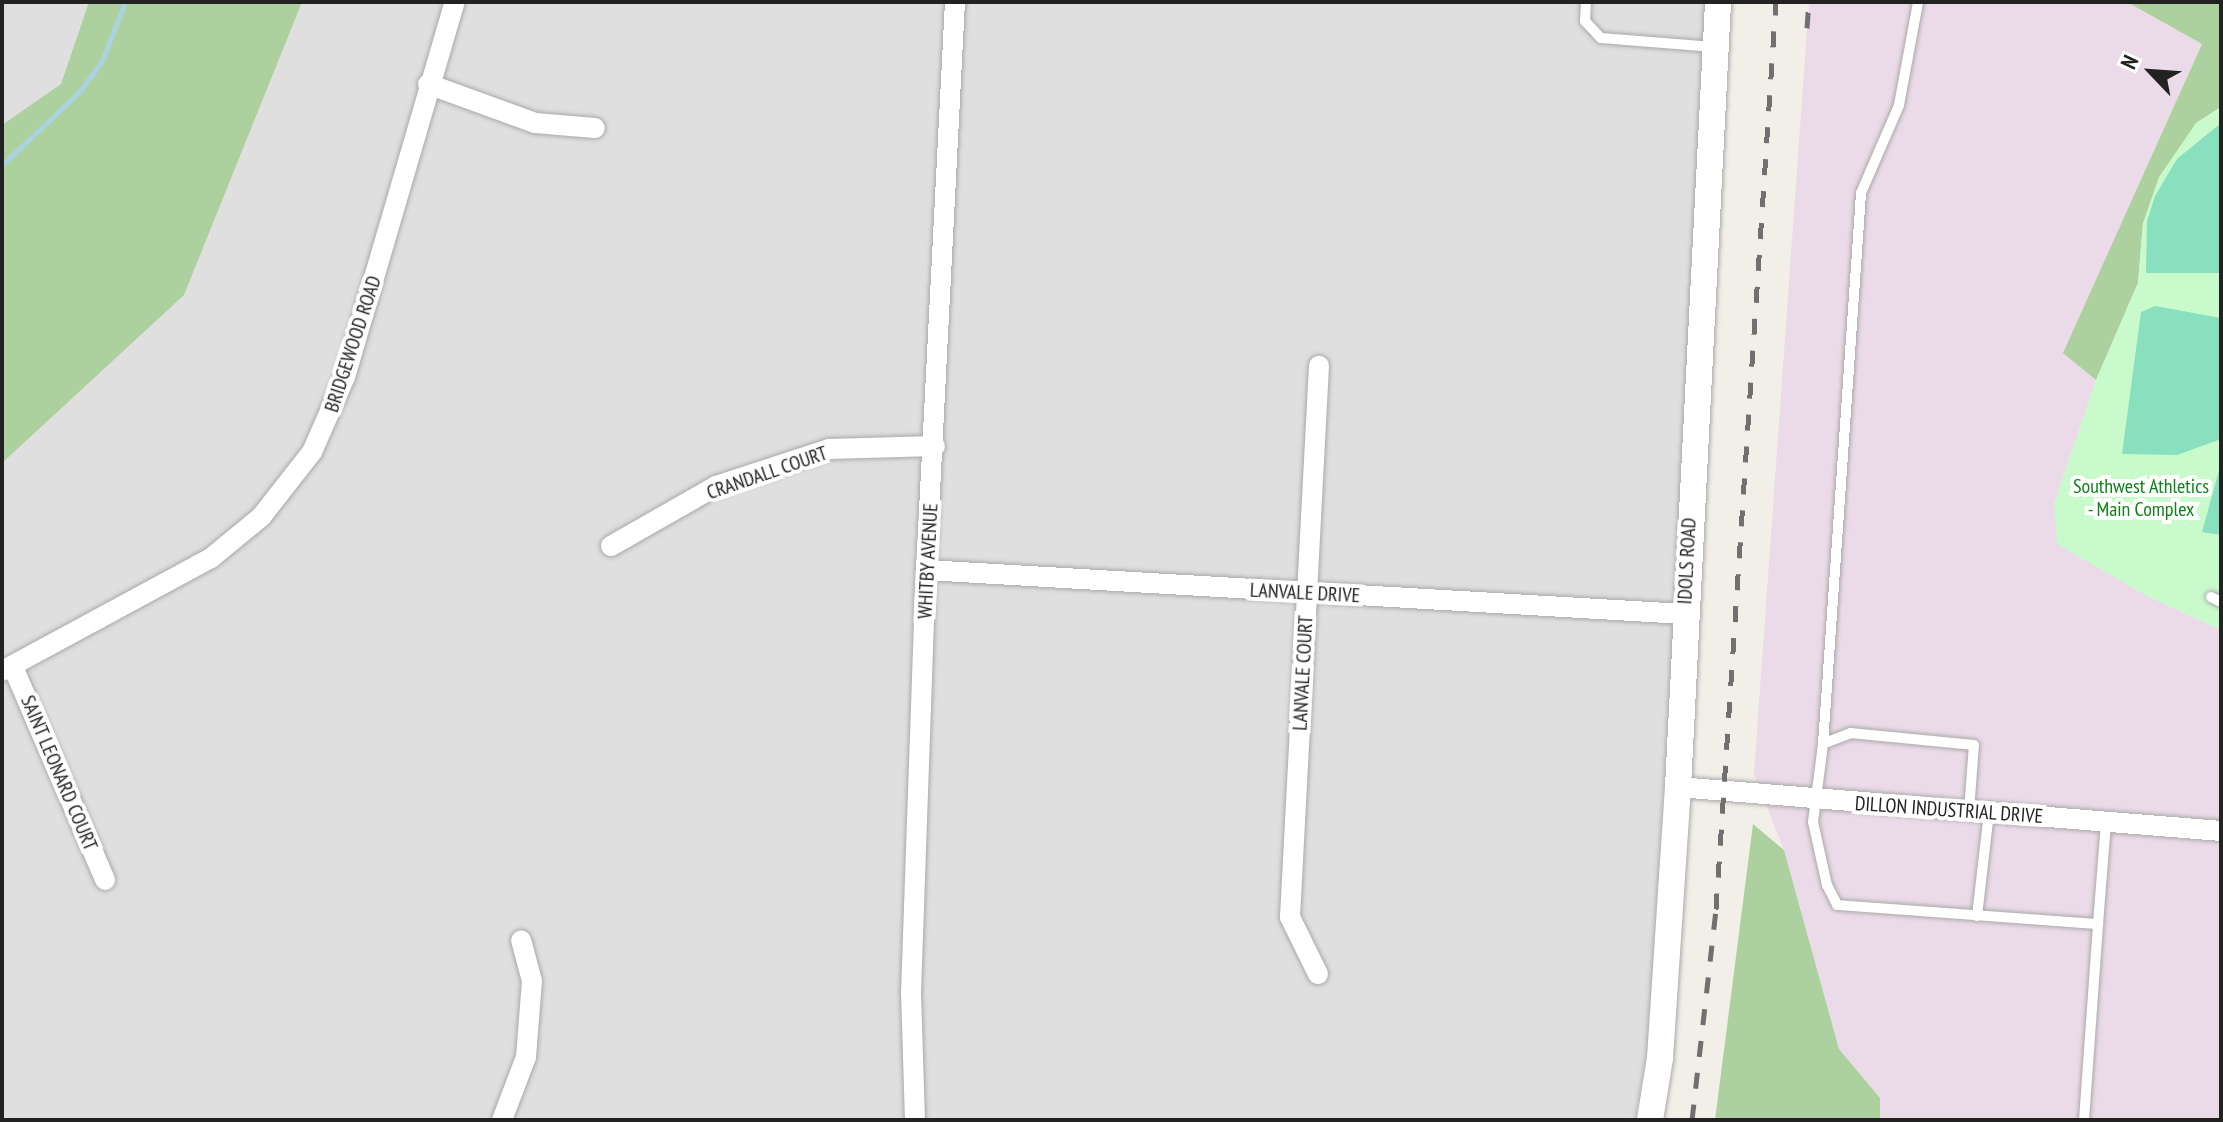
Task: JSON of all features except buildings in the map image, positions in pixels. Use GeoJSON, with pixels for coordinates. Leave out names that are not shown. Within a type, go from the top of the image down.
{"type":"FeatureCollection","features":[{"type":"Feature","properties":{"kind":"street","name":"BRIDGEWOOD ROAD"},"geometry":{"type":"LineString","coordinates":[[8,669],[211,558],[237,539],[288,485],[312,452],[345,377],[428,84],[455,2]]}},
{"type":"Feature","properties":{"kind":"street","name":"WHITBY AVENUE"},"geometry":{"type":"LineString","coordinates":[[915,1120],[911,993],[926,570],[935,446],[955,2]]}},
{"type":"Feature","properties":{"kind":"street","name":"IDOLS ROAD"},"geometry":{"type":"LineString","coordinates":[[1650,1120],[1660,1058],[1678,787],[1684,614],[1718,2]]}},
{"type":"Feature","properties":{"kind":"street"},"geometry":{"type":"LineString","coordinates":[[428,84],[535,123],[595,128]]}},
{"type":"Feature","properties":{"kind":"street","name":"LANVALE COURT"},"geometry":{"type":"LineString","coordinates":[[1318,974],[1290,917],[1319,366]]}},
{"type":"Feature","properties":{"kind":"street","name":"CRANDALL COURT"},"geometry":{"type":"LineString","coordinates":[[611,546],[716,486],[829,449],[935,446]]}},
{"type":"Feature","properties":{"kind":"street","name":"LANVALE DRIVE"},"geometry":{"type":"LineString","coordinates":[[926,570],[1684,614]]}},
{"type":"Feature","properties":{"kind":"street","name":"SAINT LEONARD COURT"},"geometry":{"type":"LineString","coordinates":[[8,669],[105,880]]}},
{"type":"Feature","properties":{"kind":"street","name":"DILLON INDUSTRIAL DRIVE"},"geometry":{"type":"LineString","coordinates":[[1678,787],[1815,801],[2221,831]]}},
{"type":"Feature","properties":{"kind":"street"},"geometry":{"type":"LineString","coordinates":[[502,1120],[526,1057],[532,981],[521,940]]}},
{"type":"Feature","properties":{"kind":"lane"},"geometry":{"type":"LineString","coordinates":[[1586,2],[1585,21],[1601,38],[1714,47]]}},
{"type":"Feature","properties":{"kind":"lane"},"geometry":{"type":"LineString","coordinates":[[1918,2],[1899,105],[1861,193],[1823,744],[1813,822],[1827,885],[1837,905],[2098,924]]}},
{"type":"Feature","properties":{"kind":"lane"},"geometry":{"type":"LineString","coordinates":[[1823,744],[1851,733],[1974,745],[1979,812],[1977,916]]}},
{"type":"Feature","properties":{"kind":"lane"},"geometry":{"type":"LineString","coordinates":[[2084,1120],[2106,822]]}},
{"type":"Feature","properties":{"kind":"shaded area"},"geometry":{"type":"Polygon","coordinates":[[[2,2],[1711,2],[1648,1044],[1635,1120],[2,1120],[2,2]]]}},
{"type":"Feature","properties":{"kind":"shaded area"},"geometry":{"type":"Polygon","coordinates":[[[1809,2],[2127,2],[2202,44],[2064,353],[2096,380],[2054,504],[2145,595],[2221,630],[2221,1120],[1880,1120],[1880,1098],[1839,1049],[1784,850],[1754,774],[1809,2]]]}},
{"type":"Feature","properties":{"kind":"green space"},"geometry":{"type":"Polygon","coordinates":[[[89,2],[302,2],[184,295],[2,463],[2,125],[61,84],[89,2]]]}},
{"type":"Feature","properties":{"kind":"green space"},"geometry":{"type":"Polygon","coordinates":[[[2127,2],[2221,2],[2221,107],[2196,123],[2143,223],[2138,283],[2096,380],[2063,353],[2202,44],[2127,2]]]}},
{"type":"Feature","properties":{"kind":"green space","name":"Southwest Athletics - Main Complex"},"geometry":{"type":"Polygon","coordinates":[[[2221,107],[2221,630],[2145,595],[2057,544],[2054,504],[2096,380],[2138,283],[2143,223],[2159,177],[2196,123],[2221,107]]]}},
{"type":"Feature","properties":{"kind":"green space"},"geometry":{"type":"Polygon","coordinates":[[[2221,123],[2221,273],[2146,273],[2147,221],[2155,196],[2177,159],[2221,123]]]}},
{"type":"Feature","properties":{"kind":"green space"},"geometry":{"type":"Polygon","coordinates":[[[2155,306],[2221,318],[2221,439],[2177,455],[2122,454],[2141,312],[2155,306]]]}},
{"type":"Feature","properties":{"kind":"green space"},"geometry":{"type":"Polygon","coordinates":[[[2221,463],[2221,535],[2202,532],[2221,463]]]}},
{"type":"Feature","properties":{"kind":"green space"},"geometry":{"type":"Polygon","coordinates":[[[1753,824],[1784,850],[1839,1049],[1880,1098],[1880,1120],[1715,1120],[1753,824]]]}},
{"type":"Feature","properties":{"kind":"waterway"},"geometry":{"type":"LineString","coordinates":[[2,165],[78,93],[102,61],[125,2]]}},
{"type":"Feature","properties":{"kind":"railway"},"geometry":{"type":"LineString","coordinates":[[1692,1120],[1716,909],[1776,2]]}},
{"type":"Feature","properties":{"kind":"railway"},"geometry":{"type":"LineString","coordinates":[[1807,28],[1809,2]]}}]}
